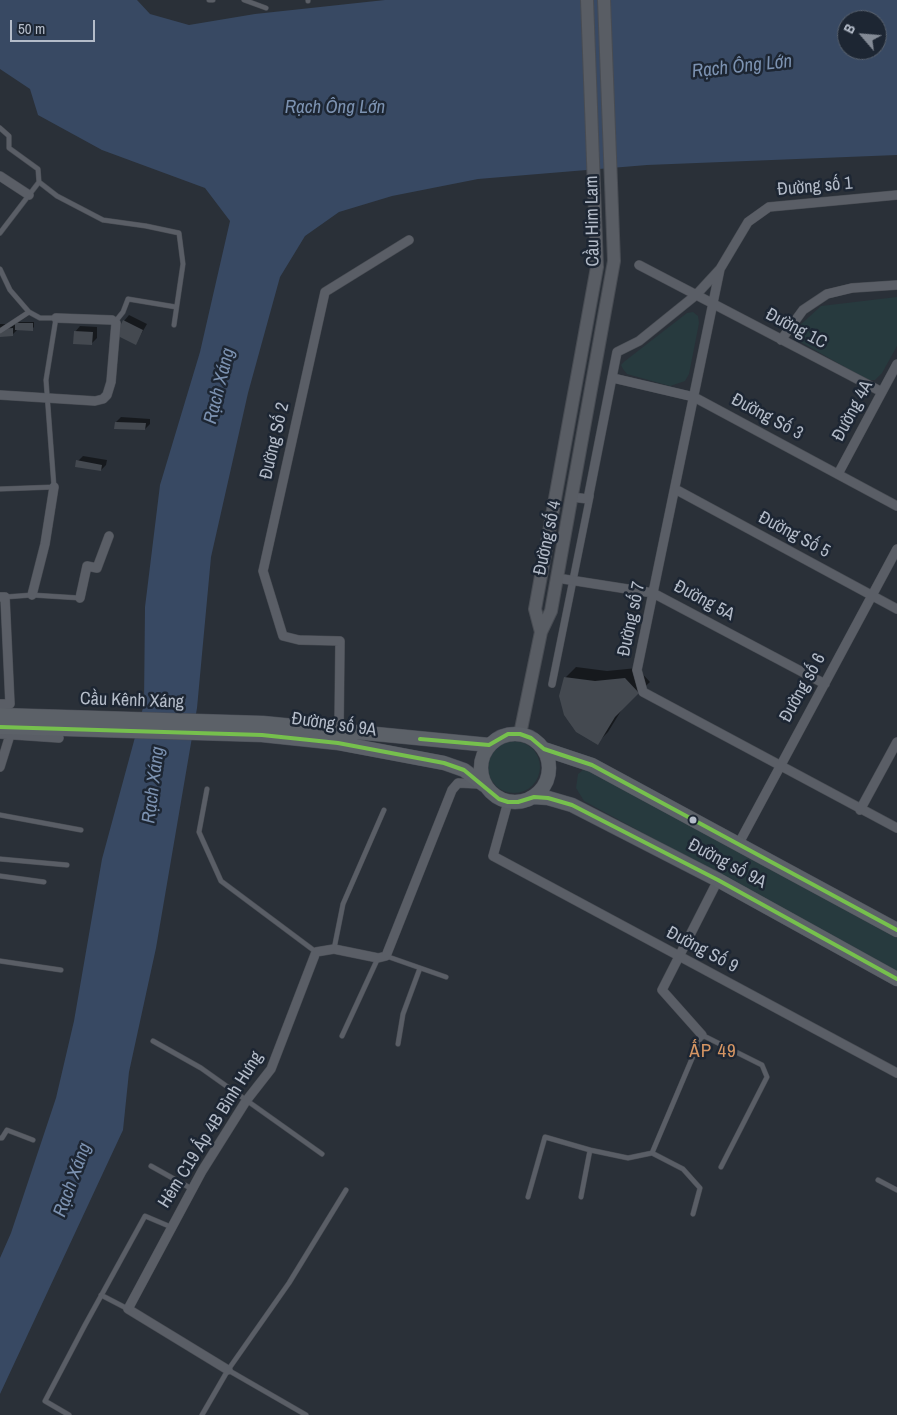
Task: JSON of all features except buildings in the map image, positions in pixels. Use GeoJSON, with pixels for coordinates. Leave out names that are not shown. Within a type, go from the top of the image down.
{"type":"FeatureCollection","features":[{"type":"Feature","properties":{"kind":"main road","name":"Cầu Him Lam"},"geometry":{"type":"LineString","coordinates":[[555,496],[597,267],[587,0]]}},
{"type":"Feature","properties":{"kind":"main road","name":"Cầu Him Lam"},"geometry":{"type":"LineString","coordinates":[[572,498],[614,261],[604,0]]}},
{"type":"Feature","properties":{"kind":"main road","name":"Đường số 4"},"geometry":{"type":"LineString","coordinates":[[541,632],[535,609],[555,496]]}},
{"type":"Feature","properties":{"kind":"main road","name":"Đường số 4"},"geometry":{"type":"LineString","coordinates":[[520,734],[541,632],[551,611],[572,498]]}},
{"type":"Feature","properties":{"kind":"main road","name":"Cầu Kênh Xáng"},"geometry":{"type":"LineString","coordinates":[[0,715],[262,729]]}},
{"type":"Feature","properties":{"kind":"main road","name":"Đường số 9A"},"geometry":{"type":"LineString","coordinates":[[262,729],[339,729],[489,745]]}},
{"type":"Feature","properties":{"kind":"main road","name":"Đường số 9A"},"geometry":{"type":"LineString","coordinates":[[262,729],[444,763],[464,770],[484,785]]}},
{"type":"Feature","properties":{"kind":"main road","name":"Cầu Kênh Xáng"},"geometry":{"type":"LineString","coordinates":[[5,731],[262,729]]}},
{"type":"Feature","properties":{"kind":"main road"},"geometry":{"type":"LineString","coordinates":[[508,734],[520,734],[531,738],[544,749],[549,770],[542,790],[534,797],[518,802],[508,802],[490,793],[484,785],[480,764],[489,745],[497,738],[508,734]]}},
{"type":"Feature","properties":{"kind":"main road","name":"Đường số 9A"},"geometry":{"type":"LineString","coordinates":[[544,749],[592,765],[897,930]]}},
{"type":"Feature","properties":{"kind":"main road","name":"Đường số 9A"},"geometry":{"type":"LineString","coordinates":[[534,797],[548,798],[572,805],[718,880],[897,978]]}},
{"type":"Feature","properties":{"kind":"street"},"geometry":{"type":"LineString","coordinates":[[0,176],[30,195]]}},
{"type":"Feature","properties":{"kind":"street","name":"Đường số 1"},"geometry":{"type":"LineString","coordinates":[[613,378],[617,352],[639,341],[696,295],[720,269],[748,222],[769,207],[897,195]]}},
{"type":"Feature","properties":{"kind":"street","name":"Đường Số 2"},"geometry":{"type":"LineString","coordinates":[[339,729],[340,641],[299,640],[283,636],[263,571],[325,292],[409,240]]}},
{"type":"Feature","properties":{"kind":"street","name":"Đường 1C"},"geometry":{"type":"LineString","coordinates":[[639,265],[882,392]]}},
{"type":"Feature","properties":{"kind":"street","name":"Đường số 7"},"geometry":{"type":"LineString","coordinates":[[720,269],[637,670],[643,692],[860,810],[897,828]]}},
{"type":"Feature","properties":{"kind":"street"},"geometry":{"type":"LineString","coordinates":[[781,340],[803,310],[826,294],[852,288],[897,285]]}},
{"type":"Feature","properties":{"kind":"street"},"geometry":{"type":"LineString","coordinates":[[0,395],[95,401],[103,399],[107,395],[111,382],[115,322],[56,318]]}},
{"type":"Feature","properties":{"kind":"street","name":"Đường 4A"},"geometry":{"type":"LineString","coordinates":[[838,474],[897,364]]}},
{"type":"Feature","properties":{"kind":"street","name":"Đường số 4"},"geometry":{"type":"LineString","coordinates":[[572,498],[588,499],[613,378]]}},
{"type":"Feature","properties":{"kind":"street"},"geometry":{"type":"LineString","coordinates":[[552,684],[613,378]]}},
{"type":"Feature","properties":{"kind":"street","name":"Đường Số 3"},"geometry":{"type":"LineString","coordinates":[[613,378],[694,397],[897,506]]}},
{"type":"Feature","properties":{"kind":"street"},"geometry":{"type":"LineString","coordinates":[[32,595],[46,544],[54,486]]}},
{"type":"Feature","properties":{"kind":"street","name":"Đường Số 5"},"geometry":{"type":"LineString","coordinates":[[675,489],[897,609]]}},
{"type":"Feature","properties":{"kind":"street"},"geometry":{"type":"LineString","coordinates":[[80,598],[87,566],[97,568],[109,536]]}},
{"type":"Feature","properties":{"kind":"street","name":"Đường số 6"},"geometry":{"type":"LineString","coordinates":[[738,843],[897,550]]}},
{"type":"Feature","properties":{"kind":"street","name":"Đường 5A"},"geometry":{"type":"LineString","coordinates":[[557,578],[653,593],[824,684]]}},
{"type":"Feature","properties":{"kind":"street"},"geometry":{"type":"LineString","coordinates":[[0,704],[10,704],[3,597]]}},
{"type":"Feature","properties":{"kind":"street"},"geometry":{"type":"LineString","coordinates":[[0,767],[5,731]]}},
{"type":"Feature","properties":{"kind":"street"},"geometry":{"type":"LineString","coordinates":[[0,734],[5,731],[59,738]]}},
{"type":"Feature","properties":{"kind":"street"},"geometry":{"type":"LineString","coordinates":[[860,810],[897,742]]}},
{"type":"Feature","properties":{"kind":"street"},"geometry":{"type":"LineString","coordinates":[[316,952],[334,949],[382,957],[452,790],[458,783],[465,782],[484,785]]}},
{"type":"Feature","properties":{"kind":"street","name":"Đường Số 9"},"geometry":{"type":"LineString","coordinates":[[508,802],[493,856],[897,1073]]}},
{"type":"Feature","properties":{"kind":"street"},"geometry":{"type":"LineString","coordinates":[[702,1035],[662,990],[718,880]]}},
{"type":"Feature","properties":{"kind":"street","name":"Hẻm C19 Ấp 4B Bình Hưng"},"geometry":{"type":"LineString","coordinates":[[128,1309],[192,1189],[246,1101],[271,1069],[316,952]]}},
{"type":"Feature","properties":{"kind":"street"},"geometry":{"type":"LineString","coordinates":[[128,1309],[228,1370]]}},
{"type":"Feature","properties":{"kind":"lane"},"geometry":{"type":"LineString","coordinates":[[244,0],[266,8]]}},
{"type":"Feature","properties":{"kind":"lane"},"geometry":{"type":"LineString","coordinates":[[0,128],[9,136],[9,148],[38,169],[39,182],[0,233]]}},
{"type":"Feature","properties":{"kind":"lane"},"geometry":{"type":"LineString","coordinates":[[39,182],[56,196],[103,220],[146,226],[179,234],[183,264],[174,325]]}},
{"type":"Feature","properties":{"kind":"lane"},"geometry":{"type":"LineString","coordinates":[[0,269],[10,290],[29,312],[40,318],[56,318],[46,380],[54,486],[0,489]]}},
{"type":"Feature","properties":{"kind":"lane"},"geometry":{"type":"LineString","coordinates":[[115,322],[123,312],[128,300],[176,308]]}},
{"type":"Feature","properties":{"kind":"lane"},"geometry":{"type":"LineString","coordinates":[[0,331],[29,312]]}},
{"type":"Feature","properties":{"kind":"lane"},"geometry":{"type":"LineString","coordinates":[[3,597],[32,595],[80,598]]}},
{"type":"Feature","properties":{"kind":"lane"},"geometry":{"type":"LineString","coordinates":[[207,789],[199,832],[221,881],[316,952]]}},
{"type":"Feature","properties":{"kind":"lane"},"geometry":{"type":"LineString","coordinates":[[334,949],[343,904],[384,810]]}},
{"type":"Feature","properties":{"kind":"lane"},"geometry":{"type":"LineString","coordinates":[[0,815],[81,830]]}},
{"type":"Feature","properties":{"kind":"lane"},"geometry":{"type":"LineString","coordinates":[[0,859],[67,865]]}},
{"type":"Feature","properties":{"kind":"lane"},"geometry":{"type":"LineString","coordinates":[[0,876],[44,882]]}},
{"type":"Feature","properties":{"kind":"lane"},"geometry":{"type":"LineString","coordinates":[[342,1036],[382,957],[446,977]]}},
{"type":"Feature","properties":{"kind":"lane"},"geometry":{"type":"LineString","coordinates":[[0,961],[61,970]]}},
{"type":"Feature","properties":{"kind":"lane"},"geometry":{"type":"LineString","coordinates":[[398,1044],[403,1014],[420,968]]}},
{"type":"Feature","properties":{"kind":"lane"},"geometry":{"type":"LineString","coordinates":[[652,1153],[702,1035],[762,1065],[767,1077],[721,1167]]}},
{"type":"Feature","properties":{"kind":"lane"},"geometry":{"type":"LineString","coordinates":[[153,1041],[201,1068],[322,1154]]}},
{"type":"Feature","properties":{"kind":"lane"},"geometry":{"type":"LineString","coordinates":[[0,1138],[2,1138],[7,1130],[34,1140]]}},
{"type":"Feature","properties":{"kind":"lane"},"geometry":{"type":"LineString","coordinates":[[528,1197],[545,1137],[590,1150],[628,1158],[652,1153],[683,1169],[700,1188],[693,1214]]}},
{"type":"Feature","properties":{"kind":"lane"},"geometry":{"type":"LineString","coordinates":[[581,1197],[590,1150]]}},
{"type":"Feature","properties":{"kind":"lane"},"geometry":{"type":"LineString","coordinates":[[151,1166],[192,1189]]}},
{"type":"Feature","properties":{"kind":"lane"},"geometry":{"type":"LineString","coordinates":[[878,1180],[897,1190]]}},
{"type":"Feature","properties":{"kind":"lane"},"geometry":{"type":"LineString","coordinates":[[202,1415],[228,1370],[289,1283],[346,1190]]}},
{"type":"Feature","properties":{"kind":"lane","name":"Hẻm C19 Ấp 4B Bình Hưng"},"geometry":{"type":"LineString","coordinates":[[69,1415],[45,1401],[101,1295],[145,1216],[171,1227]]}},
{"type":"Feature","properties":{"kind":"lane"},"geometry":{"type":"LineString","coordinates":[[101,1295],[128,1309]]}},
{"type":"Feature","properties":{"kind":"lane"},"geometry":{"type":"LineString","coordinates":[[228,1370],[306,1415]]}},
{"type":"Feature","properties":{"kind":"green space"},"geometry":{"type":"Polygon","coordinates":[[[897,297],[897,346],[882,373],[875,380],[868,380],[797,340],[795,334],[797,328],[821,306],[897,297]]]}},
{"type":"Feature","properties":{"kind":"green space"},"geometry":{"type":"Polygon","coordinates":[[[693,312],[698,316],[699,323],[689,374],[685,381],[670,386],[627,374],[621,365],[625,361],[687,313],[693,312]]]}},
{"type":"Feature","properties":{"kind":"green space"},"geometry":{"type":"Polygon","coordinates":[[[514,741],[524,743],[532,749],[538,757],[540,767],[538,777],[532,785],[524,791],[514,793],[504,791],[496,785],[490,777],[488,767],[490,757],[496,749],[504,743],[514,741]]]}},
{"type":"Feature","properties":{"kind":"green space"},"geometry":{"type":"Polygon","coordinates":[[[583,770],[590,771],[897,938],[897,971],[584,801],[576,788],[578,774],[583,770]]]}},
{"type":"Feature","properties":{"kind":"water","name":"Rạch Ông Lớn"},"geometry":{"type":"Polygon","coordinates":[[[0,0],[137,0],[150,14],[189,25],[255,14],[385,0],[897,0],[897,155],[647,165],[478,179],[392,196],[339,212],[305,236],[280,277],[248,393],[211,557],[197,708],[156,948],[129,1072],[123,1130],[0,1394],[0,1258],[11,1233],[56,1098],[74,1021],[102,859],[144,704],[145,607],[160,485],[200,352],[230,221],[205,188],[102,150],[38,115],[30,89],[0,69],[0,0]]]}},
{"type":"Feature","properties":{"kind":"transit line"},"geometry":{"type":"LineString","coordinates":[[0,727],[262,735],[338,743],[444,763],[464,770],[499,799],[508,802],[518,802],[534,797],[548,798],[572,805],[718,880],[897,979]]}},
{"type":"Feature","properties":{"kind":"transit line"},"geometry":{"type":"LineString","coordinates":[[420,739],[489,745],[508,734],[520,734],[531,738],[544,749],[592,765],[897,930]]}},
{"type":"Feature","properties":{"kind":"district","name":"ẤP 49"},"geometry":{"type":"Point","coordinates":[713,1052]}},
{"type":"Feature","properties":{"kind":"water label","name":"Rạch Xáng"},"geometry":{"type":"Point","coordinates":[220,386]}},
{"type":"Feature","properties":{"kind":"water label","name":"Rạch Xáng"},"geometry":{"type":"Point","coordinates":[154,785]}},
{"type":"Feature","properties":{"kind":"water label","name":"Rạch Xáng"},"geometry":{"type":"Point","coordinates":[73,1180]}}]}
